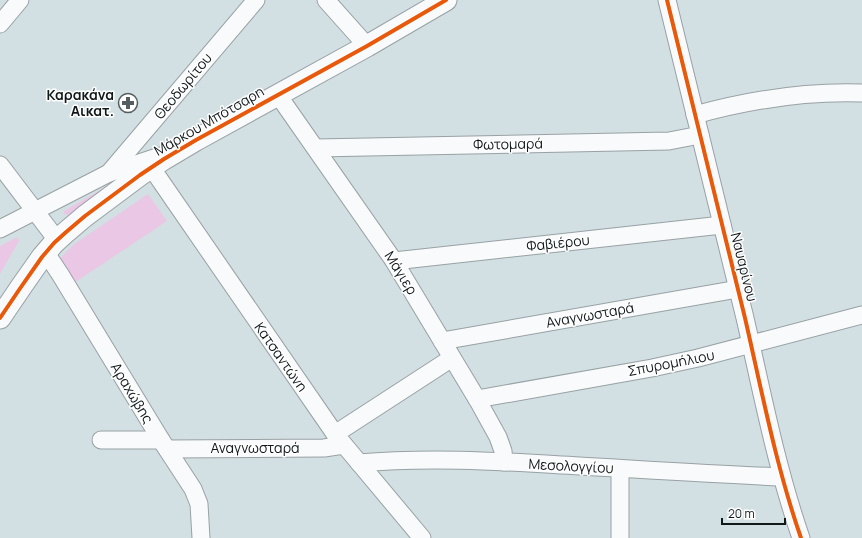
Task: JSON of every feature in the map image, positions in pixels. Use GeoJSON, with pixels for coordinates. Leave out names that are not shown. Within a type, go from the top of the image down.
{"type":"FeatureCollection","features":[{"type":"Feature","properties":{"kind":"street"},"geometry":{"type":"LineString","coordinates":[[0,24],[20,0]]}},
{"type":"Feature","properties":{"kind":"street","name":"Θεοδωρίτου"},"geometry":{"type":"LineString","coordinates":[[109,173],[256,0]]}},
{"type":"Feature","properties":{"kind":"street"},"geometry":{"type":"LineString","coordinates":[[326,0],[367,46]]}},
{"type":"Feature","properties":{"kind":"street","name":"Μάρκου Μπότσαρη"},"geometry":{"type":"LineString","coordinates":[[0,318],[52,246],[72,226],[151,167],[446,0]]}},
{"type":"Feature","properties":{"kind":"street","name":"Ναυαρίνου"},"geometry":{"type":"LineString","coordinates":[[666,0],[738,289],[782,477],[789,503],[802,538]]}},
{"type":"Feature","properties":{"kind":"street"},"geometry":{"type":"LineString","coordinates":[[695,116],[737,105],[794,96],[832,93],[862,93]]}},
{"type":"Feature","properties":{"kind":"street","name":"Μάγιερ"},"geometry":{"type":"LineString","coordinates":[[278,95],[394,261],[477,399],[498,437],[503,450],[504,462]]}},
{"type":"Feature","properties":{"kind":"street","name":"Φωτομαρά"},"geometry":{"type":"LineString","coordinates":[[316,148],[668,141],[700,135]]}},
{"type":"Feature","properties":{"kind":"street","name":"Μάρκου Μπότσαρη"},"geometry":{"type":"LineString","coordinates":[[0,229],[109,173],[179,150]]}},
{"type":"Feature","properties":{"kind":"street","name":"Αραχώβης"},"geometry":{"type":"LineString","coordinates":[[0,165],[36,211],[52,246],[60,274],[164,445],[193,489],[199,504],[201,538]]}},
{"type":"Feature","properties":{"kind":"street","name":"Κατσαντώνη"},"geometry":{"type":"LineString","coordinates":[[151,167],[339,440],[422,538]]}},
{"type":"Feature","properties":{"kind":"street","name":"Φαβιέρου"},"geometry":{"type":"LineString","coordinates":[[394,261],[722,225]]}},
{"type":"Feature","properties":{"kind":"street","name":"Αναγνωσταρά"},"geometry":{"type":"LineString","coordinates":[[442,341],[738,289]]}},
{"type":"Feature","properties":{"kind":"street","name":"Σπυρομήλιου"},"geometry":{"type":"LineString","coordinates":[[477,399],[705,357],[862,315]]}},
{"type":"Feature","properties":{"kind":"street","name":"Αναγνωσταρά"},"geometry":{"type":"LineString","coordinates":[[101,440],[164,445],[324,448],[339,440],[452,358]]}},
{"type":"Feature","properties":{"kind":"street","name":"Μεσολογγίου"},"geometry":{"type":"LineString","coordinates":[[359,463],[388,460],[504,462],[782,477]]}},
{"type":"Feature","properties":{"kind":"street"},"geometry":{"type":"LineString","coordinates":[[620,469],[620,538]]}},
{"type":"Feature","properties":{"kind":"shaded area"},"geometry":{"type":"Polygon","coordinates":[[[116,181],[69,215],[64,213],[64,211],[116,181]]]}},
{"type":"Feature","properties":{"kind":"shaded area"},"geometry":{"type":"Polygon","coordinates":[[[148,194],[167,221],[74,283],[59,260],[73,245],[148,194]]]}},
{"type":"Feature","properties":{"kind":"shaded area"},"geometry":{"type":"Polygon","coordinates":[[[15,238],[18,238],[19,241],[0,274],[0,246],[15,238]]]}},
{"type":"Feature","properties":{"kind":"cycle path"},"geometry":{"type":"LineString","coordinates":[[0,318],[42,257],[54,243],[85,216],[140,175],[196,140],[367,46],[446,0]]}},
{"type":"Feature","properties":{"kind":"cycle path"},"geometry":{"type":"LineString","coordinates":[[667,0],[745,318],[777,456],[801,538]]}},
{"type":"Feature","properties":{"kind":"place","name":"Καρακάνα Αικατ."},"geometry":{"type":"Point","coordinates":[128,103]}}]}
